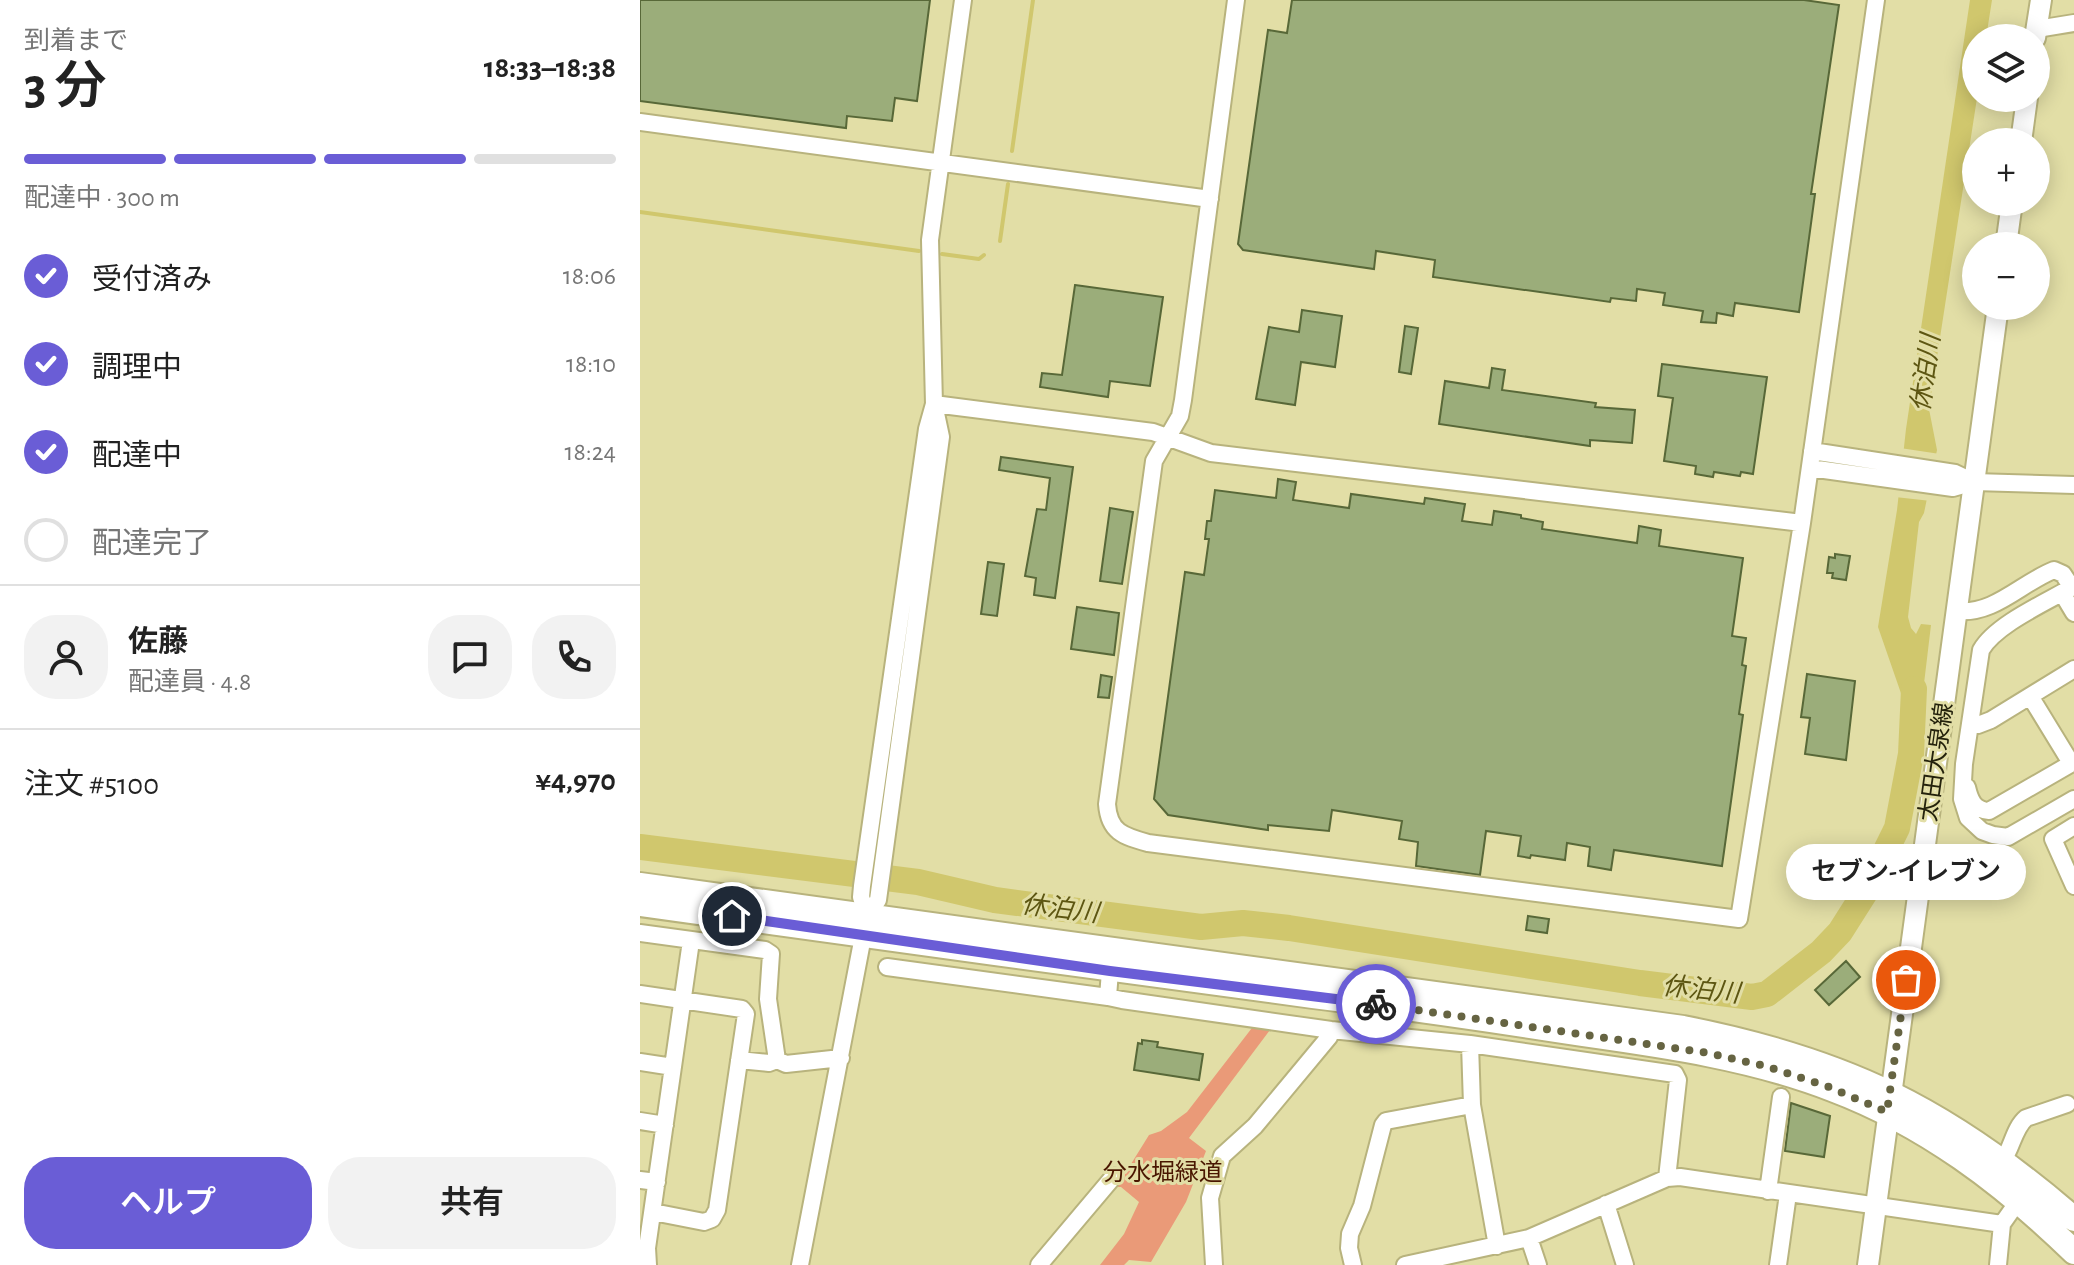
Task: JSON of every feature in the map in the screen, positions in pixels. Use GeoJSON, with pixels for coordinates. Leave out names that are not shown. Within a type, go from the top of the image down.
{"type":"FeatureCollection","features":[{"type":"Feature","properties":{"kind":"highway"},"geometry":{"type":"LineString","coordinates":[[640,885],[1110,971],[1356,1001],[1708,1053],[1765,1066],[1939,1118],[2003,1160],[2074,1219]]}},
{"type":"Feature","properties":{"kind":"highway"},"geometry":{"type":"LineString","coordinates":[[640,904],[865,926],[1683,1028],[1768,1047],[1815,1061],[1889,1102],[2019,1200],[2074,1252]]}},
{"type":"Feature","properties":{"kind":"main road"},"geometry":{"type":"LineString","coordinates":[[2037,24],[2041,0]]}},
{"type":"Feature","properties":{"kind":"main road","name":"太田大泉線"},"geometry":{"type":"LineString","coordinates":[[1868,1265],[1996,320]]}},
{"type":"Feature","properties":{"kind":"street"},"geometry":{"type":"LineString","coordinates":[[865,926],[862,886],[875,847],[927,429],[934,404],[932,222],[963,0]]}},
{"type":"Feature","properties":{"kind":"street"},"geometry":{"type":"LineString","coordinates":[[1236,0],[1183,400],[1180,416],[1154,461],[1107,804],[1108,818],[1118,831],[1130,838],[1164,845],[1739,919],[1802,523],[1876,0]]}},
{"type":"Feature","properties":{"kind":"street"},"geometry":{"type":"LineString","coordinates":[[2050,30],[2074,23]]}},
{"type":"Feature","properties":{"kind":"street"},"geometry":{"type":"LineString","coordinates":[[640,122],[1210,199]]}},
{"type":"Feature","properties":{"kind":"street"},"geometry":{"type":"LineString","coordinates":[[934,404],[1153,432],[1211,453],[1802,523]]}},
{"type":"Feature","properties":{"kind":"street"},"geometry":{"type":"LineString","coordinates":[[1811,460],[1939,479],[1953,488],[1974,482],[2074,485]]}},
{"type":"Feature","properties":{"kind":"street"},"geometry":{"type":"LineString","coordinates":[[1957,611],[1971,613],[1990,607],[2054,570],[2060,571],[2069,589],[2074,613]]}},
{"type":"Feature","properties":{"kind":"street"},"geometry":{"type":"LineString","coordinates":[[2069,589],[1987,641],[1981,650],[1964,773],[1964,811],[1974,824],[1993,835],[2008,837],[2074,799]]}},
{"type":"Feature","properties":{"kind":"street"},"geometry":{"type":"LineString","coordinates":[[1970,724],[1978,725],[1991,720],[2074,669]]}},
{"type":"Feature","properties":{"kind":"street"},"geometry":{"type":"LineString","coordinates":[[1964,773],[1974,805],[1989,811],[2072,762],[2030,696]]}},
{"type":"Feature","properties":{"kind":"street"},"geometry":{"type":"LineString","coordinates":[[2074,826],[2053,839],[2074,886]]}},
{"type":"Feature","properties":{"kind":"street"},"geometry":{"type":"LineString","coordinates":[[800,1265],[865,926],[878,900],[875,847]]}},
{"type":"Feature","properties":{"kind":"street"},"geometry":{"type":"LineString","coordinates":[[640,933],[765,950],[771,954],[768,999],[777,1060]]}},
{"type":"Feature","properties":{"kind":"street"},"geometry":{"type":"LineString","coordinates":[[645,1253],[653,1212],[648,1181],[665,1125],[691,941]]}},
{"type":"Feature","properties":{"kind":"street"},"geometry":{"type":"LineString","coordinates":[[887,967],[1331,1030],[1470,1044],[1675,1074],[1678,1080],[1667,1178]]}},
{"type":"Feature","properties":{"kind":"street"},"geometry":{"type":"LineString","coordinates":[[1108,997],[1110,971]]}},
{"type":"Feature","properties":{"kind":"street"},"geometry":{"type":"LineString","coordinates":[[640,994],[742,1009],[746,1014],[717,1210],[712,1219],[704,1222],[653,1212]]}},
{"type":"Feature","properties":{"kind":"street"},"geometry":{"type":"LineString","coordinates":[[1214,1265],[1210,1198],[1222,1156],[1255,1126],[1290,1087],[1329,1037],[1331,1030]]}},
{"type":"Feature","properties":{"kind":"street"},"geometry":{"type":"LineString","coordinates":[[1470,1044],[1472,1105],[1497,1246]]}},
{"type":"Feature","properties":{"kind":"street"},"geometry":{"type":"LineString","coordinates":[[739,1060],[769,1063],[777,1060],[786,1064],[841,1058]]}},
{"type":"Feature","properties":{"kind":"street"},"geometry":{"type":"LineString","coordinates":[[640,1062],[673,1067]]}},
{"type":"Feature","properties":{"kind":"street"},"geometry":{"type":"LineString","coordinates":[[1768,1191],[1781,1097]]}},
{"type":"Feature","properties":{"kind":"street"},"geometry":{"type":"LineString","coordinates":[[2003,1160],[2020,1123],[2067,1104]]}},
{"type":"Feature","properties":{"kind":"street"},"geometry":{"type":"LineString","coordinates":[[1353,1265],[1350,1234],[1362,1206],[1383,1125],[1386,1121],[1472,1105]]}},
{"type":"Feature","properties":{"kind":"street"},"geometry":{"type":"LineString","coordinates":[[640,1121],[665,1125]]}},
{"type":"Feature","properties":{"kind":"street"},"geometry":{"type":"LineString","coordinates":[[1039,1265],[1114,1176]]}},
{"type":"Feature","properties":{"kind":"street"},"geometry":{"type":"LineString","coordinates":[[1405,1265],[1468,1259],[1497,1246],[1529,1238],[1667,1178],[1680,1177],[2002,1224]]}},
{"type":"Feature","properties":{"kind":"street"},"geometry":{"type":"LineString","coordinates":[[1778,1265],[1788,1194]]}},
{"type":"Feature","properties":{"kind":"street"},"geometry":{"type":"LineString","coordinates":[[1998,1265],[2002,1224],[2019,1200]]}},
{"type":"Feature","properties":{"kind":"street"},"geometry":{"type":"LineString","coordinates":[[1606,1204],[1625,1265]]}},
{"type":"Feature","properties":{"kind":"street"},"geometry":{"type":"LineString","coordinates":[[1529,1238],[1538,1265]]}},
{"type":"Feature","properties":{"kind":"green space","name":"分水堀緑道"},"geometry":{"type":"Polygon","coordinates":[[[1255,1024],[1273,1026],[1189,1138],[1206,1151],[1186,1202],[1151,1262],[1129,1260],[1124,1265],[1100,1265],[1124,1234],[1139,1202],[1121,1187],[1110,1187],[1131,1164],[1149,1135],[1161,1131],[1187,1112],[1255,1024]]]}},
{"type":"Feature","properties":{"kind":"water"},"geometry":{"type":"Polygon","coordinates":[[[1970,0],[1992,0],[1988,24],[1966,24],[1970,0]]]}},
{"type":"Feature","properties":{"kind":"water"},"geometry":{"type":"Polygon","coordinates":[[[1962,54],[1962,112],[1975,112],[1972,128],[1962,128],[1962,195],[1929,409],[1937,450],[1924,513],[1919,522],[1908,617],[1916,634],[1921,624],[1931,625],[1920,717],[1912,725],[1878,627],[1897,510],[1906,429],[1962,54]]]}},
{"type":"Feature","properties":{"kind":"pier"},"geometry":{"type":"Polygon","coordinates":[[[1900,448],[1940,454],[1931,501],[1895,497],[1900,448]]]}},
{"type":"Feature","properties":{"kind":"building"},"geometry":{"type":"Polygon","coordinates":[[[640,0],[930,0],[917,101],[895,98],[892,121],[847,116],[846,128],[640,101],[640,0]]]}},
{"type":"Feature","properties":{"kind":"building"},"geometry":{"type":"Polygon","coordinates":[[[1292,0],[1804,0],[1839,5],[1811,194],[1815,194],[1799,312],[1735,303],[1733,316],[1717,313],[1716,323],[1701,322],[1703,311],[1663,305],[1665,293],[1637,289],[1636,301],[1611,298],[1610,302],[1433,277],[1435,260],[1376,251],[1374,269],[1243,250],[1238,244],[1268,30],[1287,33],[1292,0]]]}},
{"type":"Feature","properties":{"kind":"building"},"geometry":{"type":"Polygon","coordinates":[[[1075,285],[1163,297],[1150,386],[1110,381],[1108,397],[1040,387],[1042,373],[1062,375],[1075,285]]]}},
{"type":"Feature","properties":{"kind":"building"},"geometry":{"type":"Polygon","coordinates":[[[1302,310],[1342,316],[1335,367],[1301,362],[1295,405],[1256,399],[1269,327],[1299,332],[1302,310]]]}},
{"type":"Feature","properties":{"kind":"building"},"geometry":{"type":"Polygon","coordinates":[[[1405,326],[1418,328],[1411,374],[1399,372],[1405,326]]]}},
{"type":"Feature","properties":{"kind":"building"},"geometry":{"type":"Polygon","coordinates":[[[1662,364],[1767,377],[1753,474],[1741,472],[1740,476],[1714,472],[1713,477],[1695,474],[1696,466],[1664,461],[1673,398],[1658,396],[1662,364]]]}},
{"type":"Feature","properties":{"kind":"building"},"geometry":{"type":"Polygon","coordinates":[[[1492,368],[1505,370],[1502,390],[1596,403],[1595,407],[1635,410],[1632,443],[1590,440],[1590,446],[1439,424],[1445,381],[1489,388],[1492,368]]]}},
{"type":"Feature","properties":{"kind":"building"},"geometry":{"type":"Polygon","coordinates":[[[1001,457],[1073,467],[1055,598],[1034,595],[1036,578],[1025,576],[1037,509],[1046,510],[1050,478],[999,470],[1001,457]]]}},
{"type":"Feature","properties":{"kind":"building"},"geometry":{"type":"Polygon","coordinates":[[[1278,479],[1296,482],[1293,500],[1349,508],[1351,494],[1424,504],[1425,498],[1465,504],[1462,521],[1492,525],[1494,511],[1543,522],[1542,529],[1637,543],[1639,526],[1661,530],[1659,546],[1743,558],[1732,636],[1746,638],[1742,665],[1746,666],[1739,714],[1743,715],[1722,866],[1614,850],[1611,870],[1588,866],[1590,847],[1567,843],[1565,860],[1531,855],[1530,858],[1518,856],[1521,836],[1486,831],[1480,875],[1416,866],[1418,842],[1399,839],[1402,821],[1332,810],[1329,831],[1268,825],[1268,830],[1168,815],[1154,799],[1185,572],[1204,575],[1209,539],[1205,539],[1207,521],[1211,521],[1215,490],[1276,498],[1278,479]]]}},
{"type":"Feature","properties":{"kind":"building"},"geometry":{"type":"Polygon","coordinates":[[[1110,508],[1133,512],[1122,584],[1100,581],[1110,508]]]}},
{"type":"Feature","properties":{"kind":"building"},"geometry":{"type":"Polygon","coordinates":[[[1835,554],[1850,556],[1846,580],[1832,578],[1833,573],[1827,573],[1829,557],[1835,558],[1835,554]]]}},
{"type":"Feature","properties":{"kind":"building"},"geometry":{"type":"Polygon","coordinates":[[[988,562],[1004,564],[997,616],[981,614],[988,562]]]}},
{"type":"Feature","properties":{"kind":"building"},"geometry":{"type":"Polygon","coordinates":[[[1077,607],[1119,613],[1114,655],[1071,649],[1077,607]]]}},
{"type":"Feature","properties":{"kind":"building"},"geometry":{"type":"Polygon","coordinates":[[[1807,674],[1855,681],[1846,760],[1805,754],[1810,718],[1801,717],[1807,674]]]}},
{"type":"Feature","properties":{"kind":"building"},"geometry":{"type":"Polygon","coordinates":[[[1101,675],[1112,677],[1109,698],[1098,697],[1101,675]]]}},
{"type":"Feature","properties":{"kind":"building"},"geometry":{"type":"Polygon","coordinates":[[[1528,916],[1549,919],[1547,933],[1526,930],[1528,916]]]}},
{"type":"Feature","properties":{"kind":"building"},"geometry":{"type":"Polygon","coordinates":[[[1846,961],[1860,977],[1829,1005],[1815,990],[1846,961]]]}},
{"type":"Feature","properties":{"kind":"building"},"geometry":{"type":"Polygon","coordinates":[[[1142,1040],[1158,1042],[1157,1047],[1203,1054],[1199,1080],[1134,1070],[1138,1043],[1142,1044],[1142,1040]]]}},
{"type":"Feature","properties":{"kind":"building"},"geometry":{"type":"Polygon","coordinates":[[[1791,1103],[1830,1116],[1824,1157],[1785,1151],[1791,1103]]]}},
{"type":"Feature","properties":{"kind":"waterway"},"geometry":{"type":"LineString","coordinates":[[1012,151],[1033,0]]}},
{"type":"Feature","properties":{"kind":"waterway"},"geometry":{"type":"LineString","coordinates":[[1000,241],[1008,184]]}},
{"type":"Feature","properties":{"kind":"waterway"},"geometry":{"type":"LineString","coordinates":[[640,212],[919,251]]}},
{"type":"Feature","properties":{"kind":"waterway"},"geometry":{"type":"LineString","coordinates":[[942,254],[979,259],[984,255]]}},
{"type":"Feature","properties":{"kind":"waterway","name":"休泊川"},"geometry":{"type":"LineString","coordinates":[[640,847],[918,882],[995,900],[1201,927],[1243,923],[1289,928],[1640,983],[1752,997],[1767,994],[1821,952],[1840,932],[1866,891],[1897,828],[1911,754],[1914,689]]}},
{"type":"Feature","properties":{"kind":"way so far"},"geometry":{"type":"LineString","coordinates":[[1376,1004],[1708,1053],[1765,1066],[1829,1087],[1887,1112],[1906,980]]}},
{"type":"Feature","properties":{"kind":"place","name":"セブン-イレブン"},"geometry":{"type":"Point","coordinates":[1906,980]}},
{"type":"Feature","properties":{"kind":"route"},"geometry":{"type":"LineString","coordinates":[[732,916],[1110,971],[1376,1004]]}}]}
